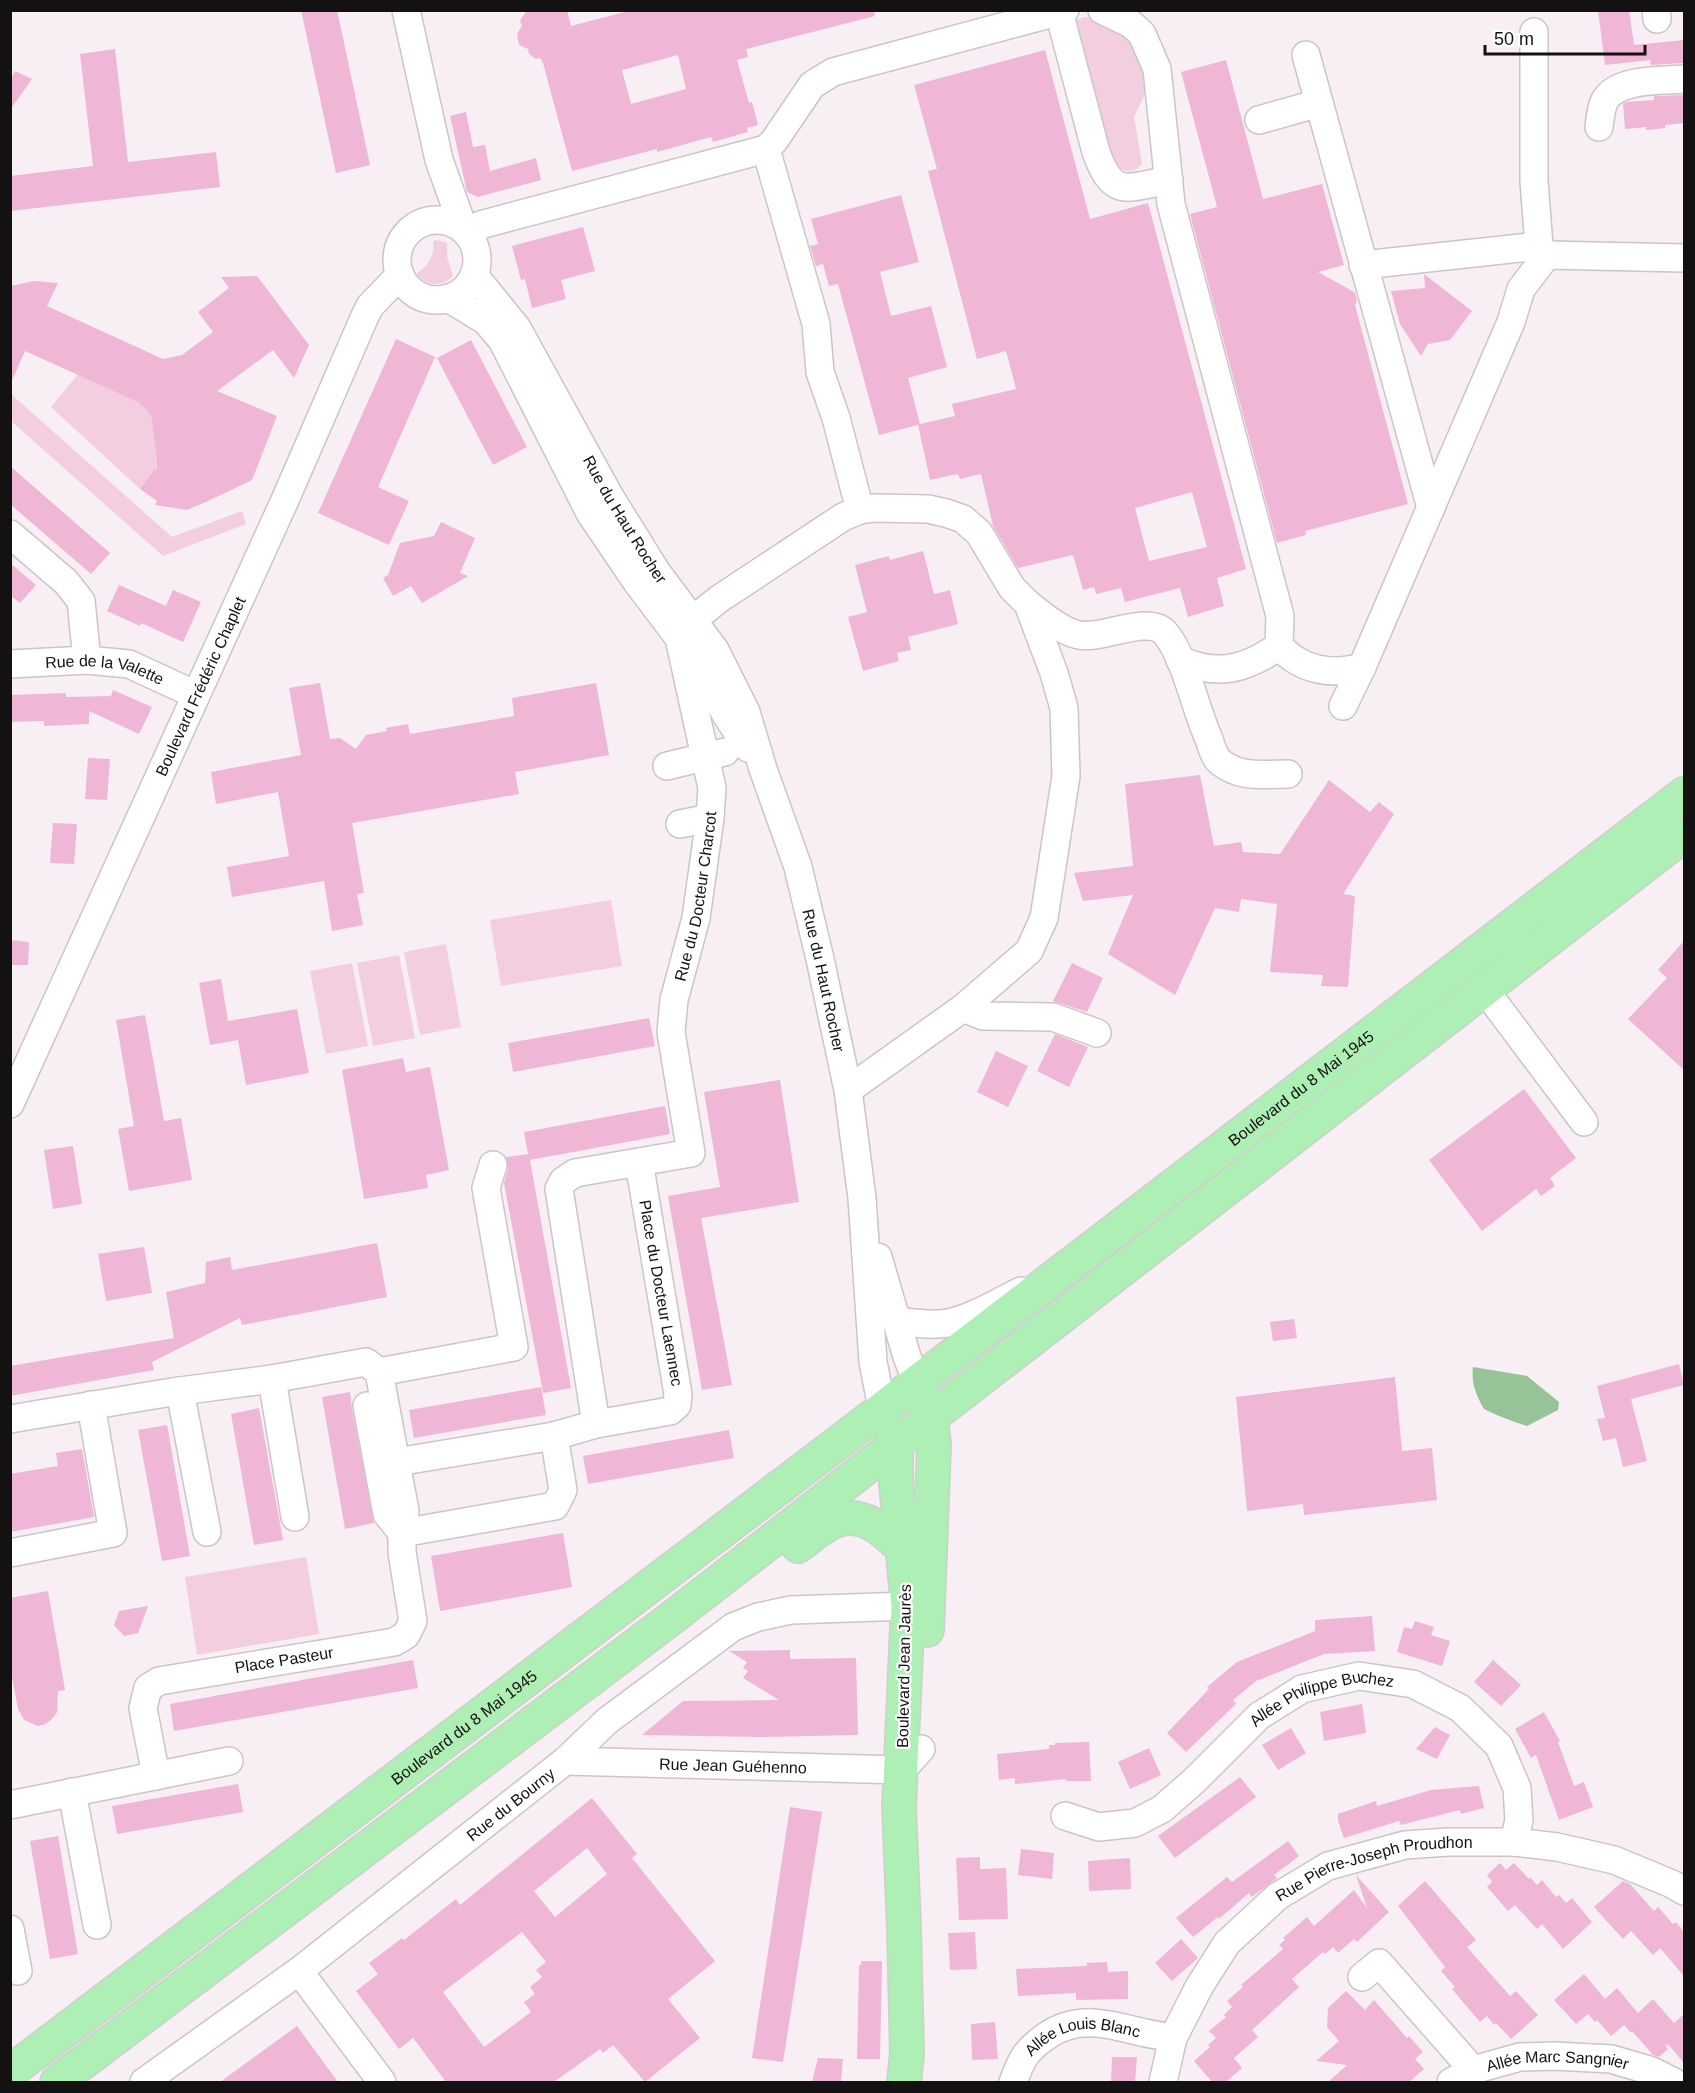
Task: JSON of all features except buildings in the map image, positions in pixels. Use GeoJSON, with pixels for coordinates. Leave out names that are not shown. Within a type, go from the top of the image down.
{"type":"FeatureCollection","features":[{"type":"Feature","properties":{"kind":"main road","name":"Boulevard du 8 Mai 1945"},"geometry":{"type":"LineString","coordinates":[[929,1402],[1063,1272],[1684,794]]}},
{"type":"Feature","properties":{"kind":"main road","name":"Boulevard du 8 Mai 1945"},"geometry":{"type":"LineString","coordinates":[[10,2072],[889,1426],[929,1402],[1485,990],[1684,835]]}},
{"type":"Feature","properties":{"kind":"main road"},"geometry":{"type":"LineString","coordinates":[[929,1402],[1075,1285],[1092,1250]]}},
{"type":"Feature","properties":{"kind":"main road","name":"Boulevard Jean Jaurès"},"geometry":{"type":"LineString","coordinates":[[904,2082],[907,2054],[899,1807],[912,1759],[932,1508],[934,1445],[929,1402]]}},
{"type":"Feature","properties":{"kind":"main road"},"geometry":{"type":"LineString","coordinates":[[669,1620],[706,1573],[889,1426],[917,1462],[932,1508]]}},
{"type":"Feature","properties":{"kind":"main road","name":"Boulevard Jean Jaurès"},"geometry":{"type":"LineString","coordinates":[[889,1426],[908,1606],[912,1759]]}},
{"type":"Feature","properties":{"kind":"main road"},"geometry":{"type":"LineString","coordinates":[[57,2082],[669,1620],[759,1574],[832,1522],[845,1518],[860,1518],[871,1522],[903,1548]]}},
{"type":"Feature","properties":{"kind":"street"},"geometry":{"type":"LineString","coordinates":[[406,10],[439,160],[467,233],[476,249],[477,262],[474,275],[468,285],[459,293],[448,298],[437,300],[425,298],[414,293],[405,285],[400,274],[397,254],[406,233],[427,220],[439,219],[450,221],[467,233]]}},
{"type":"Feature","properties":{"kind":"street"},"geometry":{"type":"LineString","coordinates":[[1102,10],[1131,24],[1142,34],[1157,69],[1171,204],[1273,584],[1280,616],[1279,646],[1290,658],[1322,670],[1334,672],[1362,668]]}},
{"type":"Feature","properties":{"kind":"street"},"geometry":{"type":"LineString","coordinates":[[467,233],[480,225],[766,148],[774,141],[812,85],[833,72],[1062,11],[1096,152],[1103,172],[1114,184],[1124,188],[1168,180]]}},
{"type":"Feature","properties":{"kind":"street"},"geometry":{"type":"LineString","coordinates":[[1343,706],[1362,668],[1511,322],[1521,289],[1543,250],[1534,181],[1534,32]]}},
{"type":"Feature","properties":{"kind":"street"},"geometry":{"type":"LineString","coordinates":[[1306,55],[1431,508]]}},
{"type":"Feature","properties":{"kind":"street"},"geometry":{"type":"LineString","coordinates":[[1599,128],[1604,101],[1612,92],[1626,84],[1684,79]]}},
{"type":"Feature","properties":{"kind":"street"},"geometry":{"type":"LineString","coordinates":[[1259,120],[1319,103]]}},
{"type":"Feature","properties":{"kind":"street"},"geometry":{"type":"LineString","coordinates":[[766,148],[816,324],[820,372],[836,418],[860,510]]}},
{"type":"Feature","properties":{"kind":"street"},"geometry":{"type":"LineString","coordinates":[[427,220],[439,160]]}},
{"type":"Feature","properties":{"kind":"street"},"geometry":{"type":"LineString","coordinates":[[1363,265],[1543,250],[1684,258]]}},
{"type":"Feature","properties":{"kind":"street","name":"Boulevard Frédéric Chaplet"},"geometry":{"type":"LineString","coordinates":[[10,1104],[172,751],[365,316],[370,306],[400,274]]}},
{"type":"Feature","properties":{"kind":"street","name":"Rue du Haut Rocher"},"geometry":{"type":"LineString","coordinates":[[474,275],[517,328],[562,434],[590,513],[636,581],[687,628],[728,734],[763,769],[798,867],[848,1090],[862,1198],[873,1362],[889,1426]]}},
{"type":"Feature","properties":{"kind":"street","name":"Rue du Haut Rocher"},"geometry":{"type":"LineString","coordinates":[[448,298],[486,321],[502,340],[562,434]]}},
{"type":"Feature","properties":{"kind":"street"},"geometry":{"type":"LineString","coordinates":[[728,734],[698,728],[687,628],[719,599],[843,517],[860,510],[873,508],[928,509],[963,519],[979,533],[1012,588],[1028,604],[1052,622],[1079,635],[1105,634],[1152,625],[1165,632],[1180,660],[1218,760],[1235,771],[1288,774]]}},
{"type":"Feature","properties":{"kind":"street"},"geometry":{"type":"LineString","coordinates":[[10,534],[66,582],[81,601],[87,660]]}},
{"type":"Feature","properties":{"kind":"street"},"geometry":{"type":"LineString","coordinates":[[848,1090],[963,1008],[1029,951],[1044,918],[1066,776],[1064,708],[1054,673],[1028,604]]}},
{"type":"Feature","properties":{"kind":"street"},"geometry":{"type":"LineString","coordinates":[[1180,660],[1195,667],[1230,670],[1256,662],[1279,646]]}},
{"type":"Feature","properties":{"kind":"street","name":"Rue de la Valette"},"geometry":{"type":"LineString","coordinates":[[10,664],[87,660],[129,664],[196,694]]}},
{"type":"Feature","properties":{"kind":"street"},"geometry":{"type":"LineString","coordinates":[[667,766],[728,734]]}},
{"type":"Feature","properties":{"kind":"street","name":"Rue du Docteur Charcot"},"geometry":{"type":"LineString","coordinates":[[639,1162],[692,1153],[671,1032],[674,1000],[696,918],[712,788],[728,734]]}},
{"type":"Feature","properties":{"kind":"street"},"geometry":{"type":"LineString","coordinates":[[680,824],[710,818]]}},
{"type":"Feature","properties":{"kind":"street"},"geometry":{"type":"LineString","coordinates":[[1485,990],[1584,1122]]}},
{"type":"Feature","properties":{"kind":"street"},"geometry":{"type":"LineString","coordinates":[[963,1008],[982,1016],[1053,1017],[1097,1033]]}},
{"type":"Feature","properties":{"kind":"street"},"geometry":{"type":"LineString","coordinates":[[596,1424],[559,1189],[563,1181],[575,1173],[639,1162]]}},
{"type":"Feature","properties":{"kind":"street","name":"Place du Docteur Laennec"},"geometry":{"type":"LineString","coordinates":[[397,1462],[554,1436],[596,1424],[670,1411],[677,1405],[678,1394],[639,1162]]}},
{"type":"Feature","properties":{"kind":"street"},"geometry":{"type":"LineString","coordinates":[[10,1419],[180,1391],[369,1368],[514,1347],[486,1188],[493,1165]]}},
{"type":"Feature","properties":{"kind":"street","name":"Rue du Haut Rocher"},"geometry":{"type":"LineString","coordinates":[[862,1198],[897,1322],[929,1402]]}},
{"type":"Feature","properties":{"kind":"street"},"geometry":{"type":"LineString","coordinates":[[897,1322],[949,1323],[1063,1272]]}},
{"type":"Feature","properties":{"kind":"street"},"geometry":{"type":"LineString","coordinates":[[369,1368],[387,1514],[402,1533],[555,1506],[563,1490],[554,1436]]}},
{"type":"Feature","properties":{"kind":"street","name":"Place Pasteur"},"geometry":{"type":"LineString","coordinates":[[156,1776],[143,1708],[148,1688],[159,1681],[394,1642],[406,1635],[413,1621],[403,1561],[402,1533],[405,1512],[397,1462],[369,1368]]}},
{"type":"Feature","properties":{"kind":"street"},"geometry":{"type":"LineString","coordinates":[[272,1379],[295,1516]]}},
{"type":"Feature","properties":{"kind":"street"},"geometry":{"type":"LineString","coordinates":[[180,1391],[207,1532]]}},
{"type":"Feature","properties":{"kind":"street"},"geometry":{"type":"LineString","coordinates":[[10,1553],[113,1533],[91,1405]]}},
{"type":"Feature","properties":{"kind":"street","name":"Rue du Bourny"},"geometry":{"type":"LineString","coordinates":[[144,2082],[299,1971],[565,1761],[607,1721],[733,1627],[758,1617],[791,1610],[908,1606]]}},
{"type":"Feature","properties":{"kind":"street","name":"Allée Philippe Buchez"},"geometry":{"type":"LineString","coordinates":[[1065,1815],[1100,1827],[1135,1823],[1162,1809],[1195,1780],[1259,1716],[1302,1689],[1359,1676],[1413,1684],[1461,1708],[1499,1746],[1517,1788],[1519,1820],[1514,1842]]}},
{"type":"Feature","properties":{"kind":"street","name":"Rue Jean Guéhenno"},"geometry":{"type":"LineString","coordinates":[[565,1761],[912,1759]]}},
{"type":"Feature","properties":{"kind":"street"},"geometry":{"type":"LineString","coordinates":[[10,1805],[229,1761]]}},
{"type":"Feature","properties":{"kind":"street"},"geometry":{"type":"LineString","coordinates":[[72,1792],[97,1925]]}},
{"type":"Feature","properties":{"kind":"street","name":"Rue Pierre-Joseph Proudhon"},"geometry":{"type":"LineString","coordinates":[[1163,2082],[1173,2038],[1199,1987],[1227,1942],[1278,1896],[1328,1866],[1405,1845],[1448,1842],[1514,1842],[1557,1847],[1614,1860],[1684,1891]]}},
{"type":"Feature","properties":{"kind":"street"},"geometry":{"type":"LineString","coordinates":[[10,1929],[18,1971]]}},
{"type":"Feature","properties":{"kind":"street","name":"Allée Marc Sangnier"},"geometry":{"type":"LineString","coordinates":[[1362,1977],[1379,1962],[1462,2076],[1520,2057],[1555,2056],[1611,2059],[1652,2071],[1674,2082]]}},
{"type":"Feature","properties":{"kind":"street"},"geometry":{"type":"LineString","coordinates":[[299,1971],[382,2082]]}},
{"type":"Feature","properties":{"kind":"street","name":"Allée Louis Blanc"},"geometry":{"type":"LineString","coordinates":[[1013,2082],[1023,2057],[1038,2042],[1058,2029],[1079,2022],[1104,2023],[1173,2038]]}},
{"type":"Feature","properties":{"kind":"shaded area"},"geometry":{"type":"Polygon","coordinates":[[[1084,17],[1093,18],[1133,39],[1150,84],[1134,117],[1142,163],[1136,169],[1124,170],[1112,165],[1073,26],[1077,20],[1084,17]]]}},
{"type":"Feature","properties":{"kind":"shaded area"},"geometry":{"type":"Polygon","coordinates":[[[433,241],[447,243],[447,256],[453,276],[439,284],[429,283],[416,274],[430,260],[433,241]]]}},
{"type":"Feature","properties":{"kind":"shaded area"},"geometry":{"type":"Polygon","coordinates":[[[78,374],[140,403],[151,415],[157,469],[140,489],[51,407],[78,374]]]}},
{"type":"Feature","properties":{"kind":"shaded area"},"geometry":{"type":"Polygon","coordinates":[[[11,394],[172,537],[242,511],[246,524],[163,556],[11,421],[11,394]]]}},
{"type":"Feature","properties":{"kind":"shaded area"},"geometry":{"type":"Polygon","coordinates":[[[611,900],[622,966],[501,986],[490,920],[611,900]]]}},
{"type":"Feature","properties":{"kind":"shaded area"},"geometry":{"type":"Polygon","coordinates":[[[446,944],[461,1027],[420,1035],[404,952],[446,944]]]}},
{"type":"Feature","properties":{"kind":"shaded area"},"geometry":{"type":"Polygon","coordinates":[[[399,955],[415,1038],[373,1046],[357,963],[399,955]]]}},
{"type":"Feature","properties":{"kind":"shaded area"},"geometry":{"type":"Polygon","coordinates":[[[352,963],[368,1046],[326,1054],[310,971],[352,963]]]}},
{"type":"Feature","properties":{"kind":"shaded area"},"geometry":{"type":"Polygon","coordinates":[[[1473,1367],[1527,1376],[1559,1402],[1558,1410],[1527,1426],[1484,1409],[1475,1389],[1473,1367]]]}},
{"type":"Feature","properties":{"kind":"shaded area"},"geometry":{"type":"Polygon","coordinates":[[[306,1557],[319,1634],[197,1655],[185,1577],[306,1557]]]}}]}
